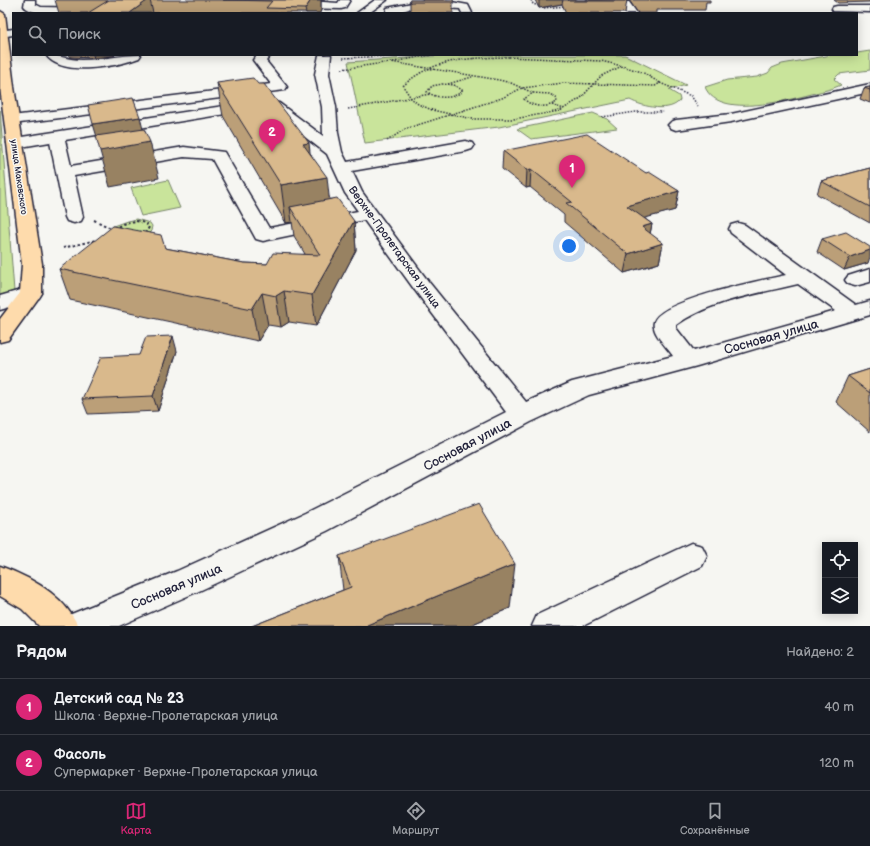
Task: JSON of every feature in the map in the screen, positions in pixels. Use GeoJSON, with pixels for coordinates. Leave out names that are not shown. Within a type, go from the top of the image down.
{"type":"FeatureCollection","features":[{"type":"Feature","properties":{"kind":"main road","name":"улица Маковского"},"geometry":{"type":"LineString","coordinates":[[0,14],[8,33],[12,120],[32,264],[31,293]]}},
{"type":"Feature","properties":{"kind":"main road"},"geometry":{"type":"LineString","coordinates":[[0,335],[31,293]]}},
{"type":"Feature","properties":{"kind":"main road"},"geometry":{"type":"LineString","coordinates":[[0,580],[24,591],[45,607],[61,626]]}},
{"type":"Feature","properties":{"kind":"street"},"geometry":{"type":"LineString","coordinates":[[30,0],[29,6],[40,11],[71,12],[94,8]]}},
{"type":"Feature","properties":{"kind":"street"},"geometry":{"type":"LineString","coordinates":[[300,0],[300,5],[312,6],[341,6],[345,0]]}},
{"type":"Feature","properties":{"kind":"street"},"geometry":{"type":"LineString","coordinates":[[366,11],[382,0]]}},
{"type":"Feature","properties":{"kind":"street"},"geometry":{"type":"LineString","coordinates":[[593,2],[625,4],[631,12]]}},
{"type":"Feature","properties":{"kind":"street"},"geometry":{"type":"LineString","coordinates":[[366,11],[391,12],[406,6],[448,4],[464,7],[466,12]]}},
{"type":"Feature","properties":{"kind":"street"},"geometry":{"type":"LineString","coordinates":[[837,9],[870,9]]}},
{"type":"Feature","properties":{"kind":"street"},"geometry":{"type":"LineString","coordinates":[[53,56],[62,62],[88,64],[107,63],[127,59],[133,56]]}},
{"type":"Feature","properties":{"kind":"street"},"geometry":{"type":"LineString","coordinates":[[12,120],[280,87],[259,60],[264,56]]}},
{"type":"Feature","properties":{"kind":"street","name":"Верхне-Пролетарская улица"},"geometry":{"type":"LineString","coordinates":[[329,57],[322,74],[329,107],[330,133],[338,160],[354,193],[368,214],[522,415]]}},
{"type":"Feature","properties":{"kind":"street"},"geometry":{"type":"LineString","coordinates":[[673,119],[731,118],[870,88]]}},
{"type":"Feature","properties":{"kind":"street"},"geometry":{"type":"LineString","coordinates":[[225,94],[235,108]]}},
{"type":"Feature","properties":{"kind":"street"},"geometry":{"type":"LineString","coordinates":[[15,143],[235,108],[269,104],[338,160],[466,146]]}},
{"type":"Feature","properties":{"kind":"street"},"geometry":{"type":"LineString","coordinates":[[57,137],[74,217]]}},
{"type":"Feature","properties":{"kind":"street"},"geometry":{"type":"LineString","coordinates":[[64,172],[184,152],[218,155],[263,235],[368,214]]}},
{"type":"Feature","properties":{"kind":"street"},"geometry":{"type":"LineString","coordinates":[[738,229],[802,277],[862,311]]}},
{"type":"Feature","properties":{"kind":"street"},"geometry":{"type":"LineString","coordinates":[[689,360],[665,329],[665,322],[673,315],[699,303],[802,277]]}},
{"type":"Feature","properties":{"kind":"street"},"geometry":{"type":"LineString","coordinates":[[0,303],[31,293]]}},
{"type":"Feature","properties":{"kind":"street","name":"Сосновая улица"},"geometry":{"type":"LineString","coordinates":[[82,626],[188,581],[316,522],[522,415],[581,388],[689,360],[862,311]]}},
{"type":"Feature","properties":{"kind":"street"},"geometry":{"type":"LineString","coordinates":[[549,626],[691,556]]}},
{"type":"Feature","properties":{"kind":"path"},"geometry":{"type":"LineString","coordinates":[[531,0],[533,4],[548,11]]}},
{"type":"Feature","properties":{"kind":"path"},"geometry":{"type":"LineString","coordinates":[[544,8],[593,2]]}},
{"type":"Feature","properties":{"kind":"path"},"geometry":{"type":"LineString","coordinates":[[329,57],[372,56]]}},
{"type":"Feature","properties":{"kind":"path"},"geometry":{"type":"LineString","coordinates":[[340,70],[424,56]]}},
{"type":"Feature","properties":{"kind":"path"},"geometry":{"type":"LineString","coordinates":[[622,66],[601,76],[581,98],[564,109],[513,119],[490,120],[448,115],[418,104],[411,98],[402,86],[409,78],[429,68],[473,58],[546,58],[601,61],[622,66],[642,72],[660,83],[691,96],[696,101],[698,106],[696,110]]}},
{"type":"Feature","properties":{"kind":"path"},"geometry":{"type":"LineString","coordinates":[[391,62],[498,80],[533,93]]}},
{"type":"Feature","properties":{"kind":"path"},"geometry":{"type":"LineString","coordinates":[[430,94],[427,90],[432,86],[448,84],[474,76]]}},
{"type":"Feature","properties":{"kind":"path"},"geometry":{"type":"LineString","coordinates":[[382,145],[405,129],[502,98],[522,88],[564,83],[655,86],[660,83]]}},
{"type":"Feature","properties":{"kind":"path"},"geometry":{"type":"LineString","coordinates":[[346,109],[430,94],[438,97],[450,97],[462,92],[458,86],[448,84]]}},
{"type":"Feature","properties":{"kind":"path"},"geometry":{"type":"LineString","coordinates":[[552,105],[557,102],[558,99],[544,93],[533,93],[525,96],[525,101],[537,106],[552,105],[564,109]]}},
{"type":"Feature","properties":{"kind":"path"},"geometry":{"type":"LineString","coordinates":[[602,117],[636,112],[673,119]]}},
{"type":"Feature","properties":{"kind":"path"},"geometry":{"type":"LineString","coordinates":[[106,238],[113,237],[117,239],[131,240],[145,234],[149,227],[142,222],[128,222],[114,229],[111,234],[113,237]]}},
{"type":"Feature","properties":{"kind":"path"},"geometry":{"type":"LineString","coordinates":[[63,248],[98,240]]}},
{"type":"Feature","properties":{"kind":"green space"},"geometry":{"type":"Polygon","coordinates":[[[870,51],[870,70],[839,74],[834,79],[841,85],[801,97],[763,104],[744,105],[727,103],[714,98],[705,87],[727,80],[757,77],[768,73],[772,68],[782,64],[826,56],[858,56],[858,53],[870,51]]]}},
{"type":"Feature","properties":{"kind":"green space"},"geometry":{"type":"Polygon","coordinates":[[[435,56],[627,56],[686,85],[669,90],[679,96],[680,100],[676,104],[664,108],[649,107],[630,100],[499,127],[365,143],[348,62],[435,56]]]}},
{"type":"Feature","properties":{"kind":"green space"},"geometry":{"type":"Polygon","coordinates":[[[0,110],[14,291],[6,296],[0,295],[0,110]]]}},
{"type":"Feature","properties":{"kind":"green space"},"geometry":{"type":"Polygon","coordinates":[[[593,113],[607,119],[617,128],[531,139],[517,129],[593,113]]]}},
{"type":"Feature","properties":{"kind":"green space"},"geometry":{"type":"Polygon","coordinates":[[[168,180],[180,208],[141,216],[131,188],[168,180]]]}},
{"type":"Feature","properties":{"kind":"green space"},"geometry":{"type":"Polygon","coordinates":[[[136,219],[150,223],[152,226],[151,231],[147,235],[113,226],[127,221],[136,219]]]}},
{"type":"Feature","properties":{"kind":"building"},"geometry":{"type":"Polygon","coordinates":[[[109,0],[148,0],[131,12],[90,12],[109,0]]]}},
{"type":"Feature","properties":{"kind":"building"},"geometry":{"type":"Polygon","coordinates":[[[223,0],[311,0],[305,9],[266,8],[272,1],[223,0]]]}},
{"type":"Feature","properties":{"kind":"building"},"geometry":{"type":"Polygon","coordinates":[[[410,0],[453,0],[454,2],[409,2],[410,0]]]}},
{"type":"Feature","properties":{"kind":"building"},"geometry":{"type":"Polygon","coordinates":[[[568,0],[625,0],[625,1],[569,1],[568,0]]]}},
{"type":"Feature","properties":{"kind":"building"},"geometry":{"type":"Polygon","coordinates":[[[253,78],[258,84],[264,84],[309,143],[303,144],[327,177],[281,185],[217,83],[253,78]]]}},
{"type":"Feature","properties":{"kind":"building"},"geometry":{"type":"Polygon","coordinates":[[[133,98],[140,117],[93,124],[88,105],[133,98]]]}},
{"type":"Feature","properties":{"kind":"building"},"geometry":{"type":"Polygon","coordinates":[[[144,129],[150,142],[100,151],[96,136],[144,129]]]}},
{"type":"Feature","properties":{"kind":"building"},"geometry":{"type":"Polygon","coordinates":[[[587,134],[646,173],[649,172],[679,191],[627,206],[652,224],[642,227],[663,243],[628,254],[566,203],[572,202],[531,169],[527,170],[503,151],[587,134]]]}},
{"type":"Feature","properties":{"kind":"building"},"geometry":{"type":"Polygon","coordinates":[[[870,168],[870,207],[821,181],[870,168]]]}},
{"type":"Feature","properties":{"kind":"building"},"geometry":{"type":"Polygon","coordinates":[[[337,198],[354,221],[312,295],[284,291],[276,296],[262,293],[252,309],[59,269],[113,226],[161,235],[165,248],[244,263],[267,264],[273,253],[320,255],[290,207],[337,198]]]}},
{"type":"Feature","properties":{"kind":"building"},"geometry":{"type":"Polygon","coordinates":[[[846,232],[870,247],[870,250],[850,257],[822,239],[846,232]]]}},
{"type":"Feature","properties":{"kind":"building"},"geometry":{"type":"Polygon","coordinates":[[[173,336],[153,396],[82,399],[101,357],[139,355],[146,337],[173,336]]]}},
{"type":"Feature","properties":{"kind":"building"},"geometry":{"type":"Polygon","coordinates":[[[870,369],[870,393],[848,376],[870,369]]]}},
{"type":"Feature","properties":{"kind":"building"},"geometry":{"type":"Polygon","coordinates":[[[479,504],[515,564],[367,626],[252,626],[351,587],[339,556],[479,504]]]}},
{"type":"Feature","properties":{"kind":"place","name":"Фасоль"},"geometry":{"type":"Point","coordinates":[272,152]}},
{"type":"Feature","properties":{"kind":"place","name":"Детский сад № 23"},"geometry":{"type":"Point","coordinates":[572,188]}}]}
